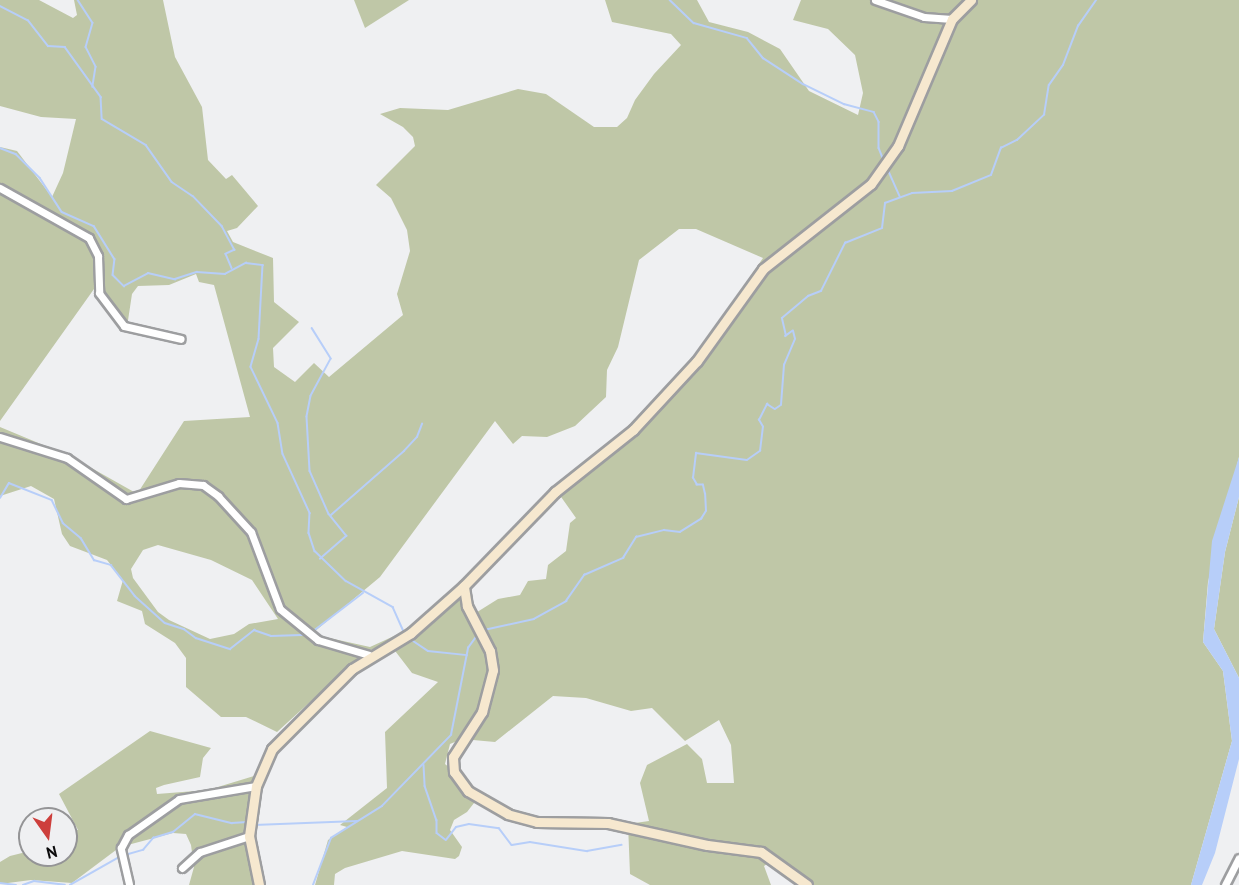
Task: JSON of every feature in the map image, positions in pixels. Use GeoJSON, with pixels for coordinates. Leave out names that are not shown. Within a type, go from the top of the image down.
{"type":"FeatureCollection","features":[{"type":"Feature","properties":{"kind":"street"},"geometry":{"type":"LineString","coordinates":[[875,0],[924,17],[952,19]]}},
{"type":"Feature","properties":{"kind":"street"},"geometry":{"type":"LineString","coordinates":[[259,885],[249,836],[256,786],[277,741],[369,655],[411,633],[464,586],[555,492],[633,430],[697,361],[763,269],[871,184],[898,146],[952,19],[970,0]]}},
{"type":"Feature","properties":{"kind":"street"},"geometry":{"type":"LineString","coordinates":[[0,189],[89,238],[98,256],[99,293],[124,326],[181,339]]}},
{"type":"Feature","properties":{"kind":"street"},"geometry":{"type":"LineString","coordinates":[[0,437],[67,458],[126,499],[179,483],[203,485],[218,496],[251,532],[280,609],[318,640],[369,655]]}},
{"type":"Feature","properties":{"kind":"street"},"geometry":{"type":"LineString","coordinates":[[464,586],[467,606],[490,651],[493,670],[482,712],[453,757],[454,772],[468,791],[492,806],[529,820],[608,822],[706,845],[761,852],[807,885]]}},
{"type":"Feature","properties":{"kind":"street"},"geometry":{"type":"LineString","coordinates":[[129,884],[121,848],[128,835],[179,799],[256,786]]}},
{"type":"Feature","properties":{"kind":"street"},"geometry":{"type":"LineString","coordinates":[[182,868],[200,852],[249,836]]}},
{"type":"Feature","properties":{"kind":"street"},"geometry":{"type":"LineString","coordinates":[[1225,885],[1239,858]]}},
{"type":"Feature","properties":{"kind":"green space"},"geometry":{"type":"Polygon","coordinates":[[[0,0],[39,0],[73,18],[77,15],[74,0],[163,0],[175,57],[202,107],[208,160],[226,179],[232,175],[258,206],[237,228],[227,231],[233,242],[273,258],[274,302],[299,322],[273,348],[274,367],[295,382],[314,363],[329,377],[403,315],[397,294],[410,251],[407,230],[391,198],[376,185],[415,146],[413,137],[403,127],[380,114],[400,108],[448,110],[518,89],[546,94],[594,127],[617,127],[627,118],[635,100],[654,74],[681,45],[671,34],[612,22],[605,0],[697,0],[709,22],[748,32],[780,49],[809,91],[858,115],[863,93],[855,55],[828,29],[793,20],[801,0],[1239,0],[1239,457],[1208,582],[1203,642],[1223,671],[1232,741],[1191,885],[805,885],[782,874],[771,861],[764,866],[771,885],[650,885],[630,874],[628,824],[649,821],[640,783],[647,765],[687,744],[702,759],[707,783],[734,783],[731,745],[719,720],[685,741],[652,708],[631,711],[586,698],[553,696],[495,742],[462,739],[450,744],[445,764],[481,794],[467,812],[454,820],[450,830],[462,847],[459,856],[455,859],[402,851],[345,868],[335,874],[334,885],[315,885],[328,840],[347,827],[340,825],[387,788],[385,732],[438,682],[412,673],[389,643],[365,652],[277,732],[246,717],[221,717],[186,687],[186,658],[175,643],[145,624],[142,611],[117,601],[123,580],[107,560],[70,546],[62,534],[54,499],[31,486],[0,496],[0,427],[72,457],[134,492],[139,491],[184,421],[250,417],[214,285],[199,282],[196,274],[169,285],[138,286],[132,294],[127,327],[94,289],[0,421],[0,147],[17,151],[52,197],[63,173],[76,119],[41,117],[0,106],[0,0]],[[679,229],[639,260],[618,347],[607,370],[606,397],[575,426],[547,437],[522,436],[513,444],[495,421],[380,577],[314,632],[316,635],[370,647],[405,631],[453,594],[450,592],[464,577],[474,614],[498,599],[520,595],[528,581],[546,579],[548,565],[566,551],[570,523],[576,518],[554,487],[629,429],[694,358],[763,258],[696,229],[679,229]],[[158,545],[143,550],[131,569],[133,578],[158,612],[169,620],[210,639],[234,634],[249,624],[278,619],[252,580],[211,560],[158,545]]]}},
{"type":"Feature","properties":{"kind":"green space"},"geometry":{"type":"Polygon","coordinates":[[[354,0],[409,0],[365,28],[354,0]]]}},
{"type":"Feature","properties":{"kind":"green space"},"geometry":{"type":"Polygon","coordinates":[[[1239,497],[1239,678],[1214,629],[1225,552],[1239,497]]]}},
{"type":"Feature","properties":{"kind":"green space"},"geometry":{"type":"Polygon","coordinates":[[[150,731],[211,748],[203,758],[200,777],[156,788],[157,794],[208,790],[254,776],[248,833],[257,885],[189,885],[194,867],[191,845],[186,834],[173,833],[120,847],[72,883],[31,880],[0,884],[0,862],[18,854],[18,867],[78,867],[78,807],[66,807],[59,794],[150,731]]]}},
{"type":"Feature","properties":{"kind":"water"},"geometry":{"type":"Polygon","coordinates":[[[1239,457],[1239,497],[1225,552],[1214,629],[1239,678],[1239,759],[1215,853],[1202,885],[1191,885],[1232,741],[1223,671],[1203,642],[1212,541],[1239,457]]]}},
{"type":"Feature","properties":{"kind":"waterway"},"geometry":{"type":"LineString","coordinates":[[78,0],[93,23],[86,47],[96,67],[93,87]]}},
{"type":"Feature","properties":{"kind":"waterway"},"geometry":{"type":"LineString","coordinates":[[670,0],[694,23],[747,38],[763,58],[803,84],[844,104],[874,112],[879,122],[879,148],[883,158]]}},
{"type":"Feature","properties":{"kind":"waterway"},"geometry":{"type":"LineString","coordinates":[[484,630],[534,619],[566,601],[584,575],[623,558],[636,537],[664,530],[680,532],[701,519],[706,511],[705,494],[703,485],[697,485],[693,478],[696,453],[747,460],[760,451],[763,427],[759,420],[767,404],[775,409],[781,405],[784,365],[795,339],[793,331],[786,336],[782,318],[808,296],[821,291],[845,243],[882,228],[885,203],[912,193],[952,191],[991,175],[1001,148],[1017,140],[1044,115],[1049,85],[1063,65],[1078,26],[1096,0]]}},
{"type":"Feature","properties":{"kind":"waterway"},"geometry":{"type":"LineString","coordinates":[[0,6],[28,20],[48,46],[65,47],[101,97],[102,119],[146,145],[172,182],[193,196],[222,226],[235,250],[226,254],[232,268]]}},
{"type":"Feature","properties":{"kind":"waterway"},"geometry":{"type":"LineString","coordinates":[[0,148],[16,154],[40,178],[62,212],[94,226],[115,259],[113,275],[124,286],[148,273],[175,279],[197,272],[225,274],[246,263],[263,265],[259,339],[251,367],[278,423],[283,454],[310,513],[309,533],[315,551],[346,581],[393,607],[404,632]]}},
{"type":"Feature","properties":{"kind":"waterway"},"geometry":{"type":"LineString","coordinates":[[887,167],[900,196]]}},
{"type":"Feature","properties":{"kind":"waterway"},"geometry":{"type":"LineString","coordinates":[[312,328],[331,359],[311,396],[307,417],[310,471],[329,514],[347,536],[321,559]]}},
{"type":"Feature","properties":{"kind":"waterway"},"geometry":{"type":"LineString","coordinates":[[331,515],[404,451],[417,437],[422,424]]}},
{"type":"Feature","properties":{"kind":"waterway"},"geometry":{"type":"LineString","coordinates":[[0,498],[9,483],[52,500],[63,523],[81,538],[94,560],[111,565],[135,596],[165,623],[184,629],[196,638],[230,649],[254,630],[271,636],[309,635]]}},
{"type":"Feature","properties":{"kind":"waterway"},"geometry":{"type":"LineString","coordinates":[[312,632],[363,593]]}},
{"type":"Feature","properties":{"kind":"waterway"},"geometry":{"type":"LineString","coordinates":[[313,885],[331,838],[382,806],[451,735],[468,648],[478,634]]}},
{"type":"Feature","properties":{"kind":"waterway"},"geometry":{"type":"LineString","coordinates":[[409,638],[428,651],[467,655]]}},
{"type":"Feature","properties":{"kind":"waterway"},"geometry":{"type":"LineString","coordinates":[[424,765],[425,786],[437,820],[437,833],[446,840],[456,827],[469,824],[499,828],[512,845],[530,842],[587,851],[621,845]]}},
{"type":"Feature","properties":{"kind":"waterway"},"geometry":{"type":"LineString","coordinates":[[125,855],[143,850],[153,838],[173,832],[195,814],[232,823],[247,822]]}},
{"type":"Feature","properties":{"kind":"waterway"},"geometry":{"type":"LineString","coordinates":[[254,825],[357,821]]}},
{"type":"Feature","properties":{"kind":"waterway"},"geometry":{"type":"LineString","coordinates":[[70,885],[121,856]]}},
{"type":"Feature","properties":{"kind":"waterway"},"geometry":{"type":"LineString","coordinates":[[23,885],[34,881],[65,885]]}},
{"type":"Feature","properties":{"kind":"waterway"},"geometry":{"type":"LineString","coordinates":[[0,883],[16,885]]}}]}
